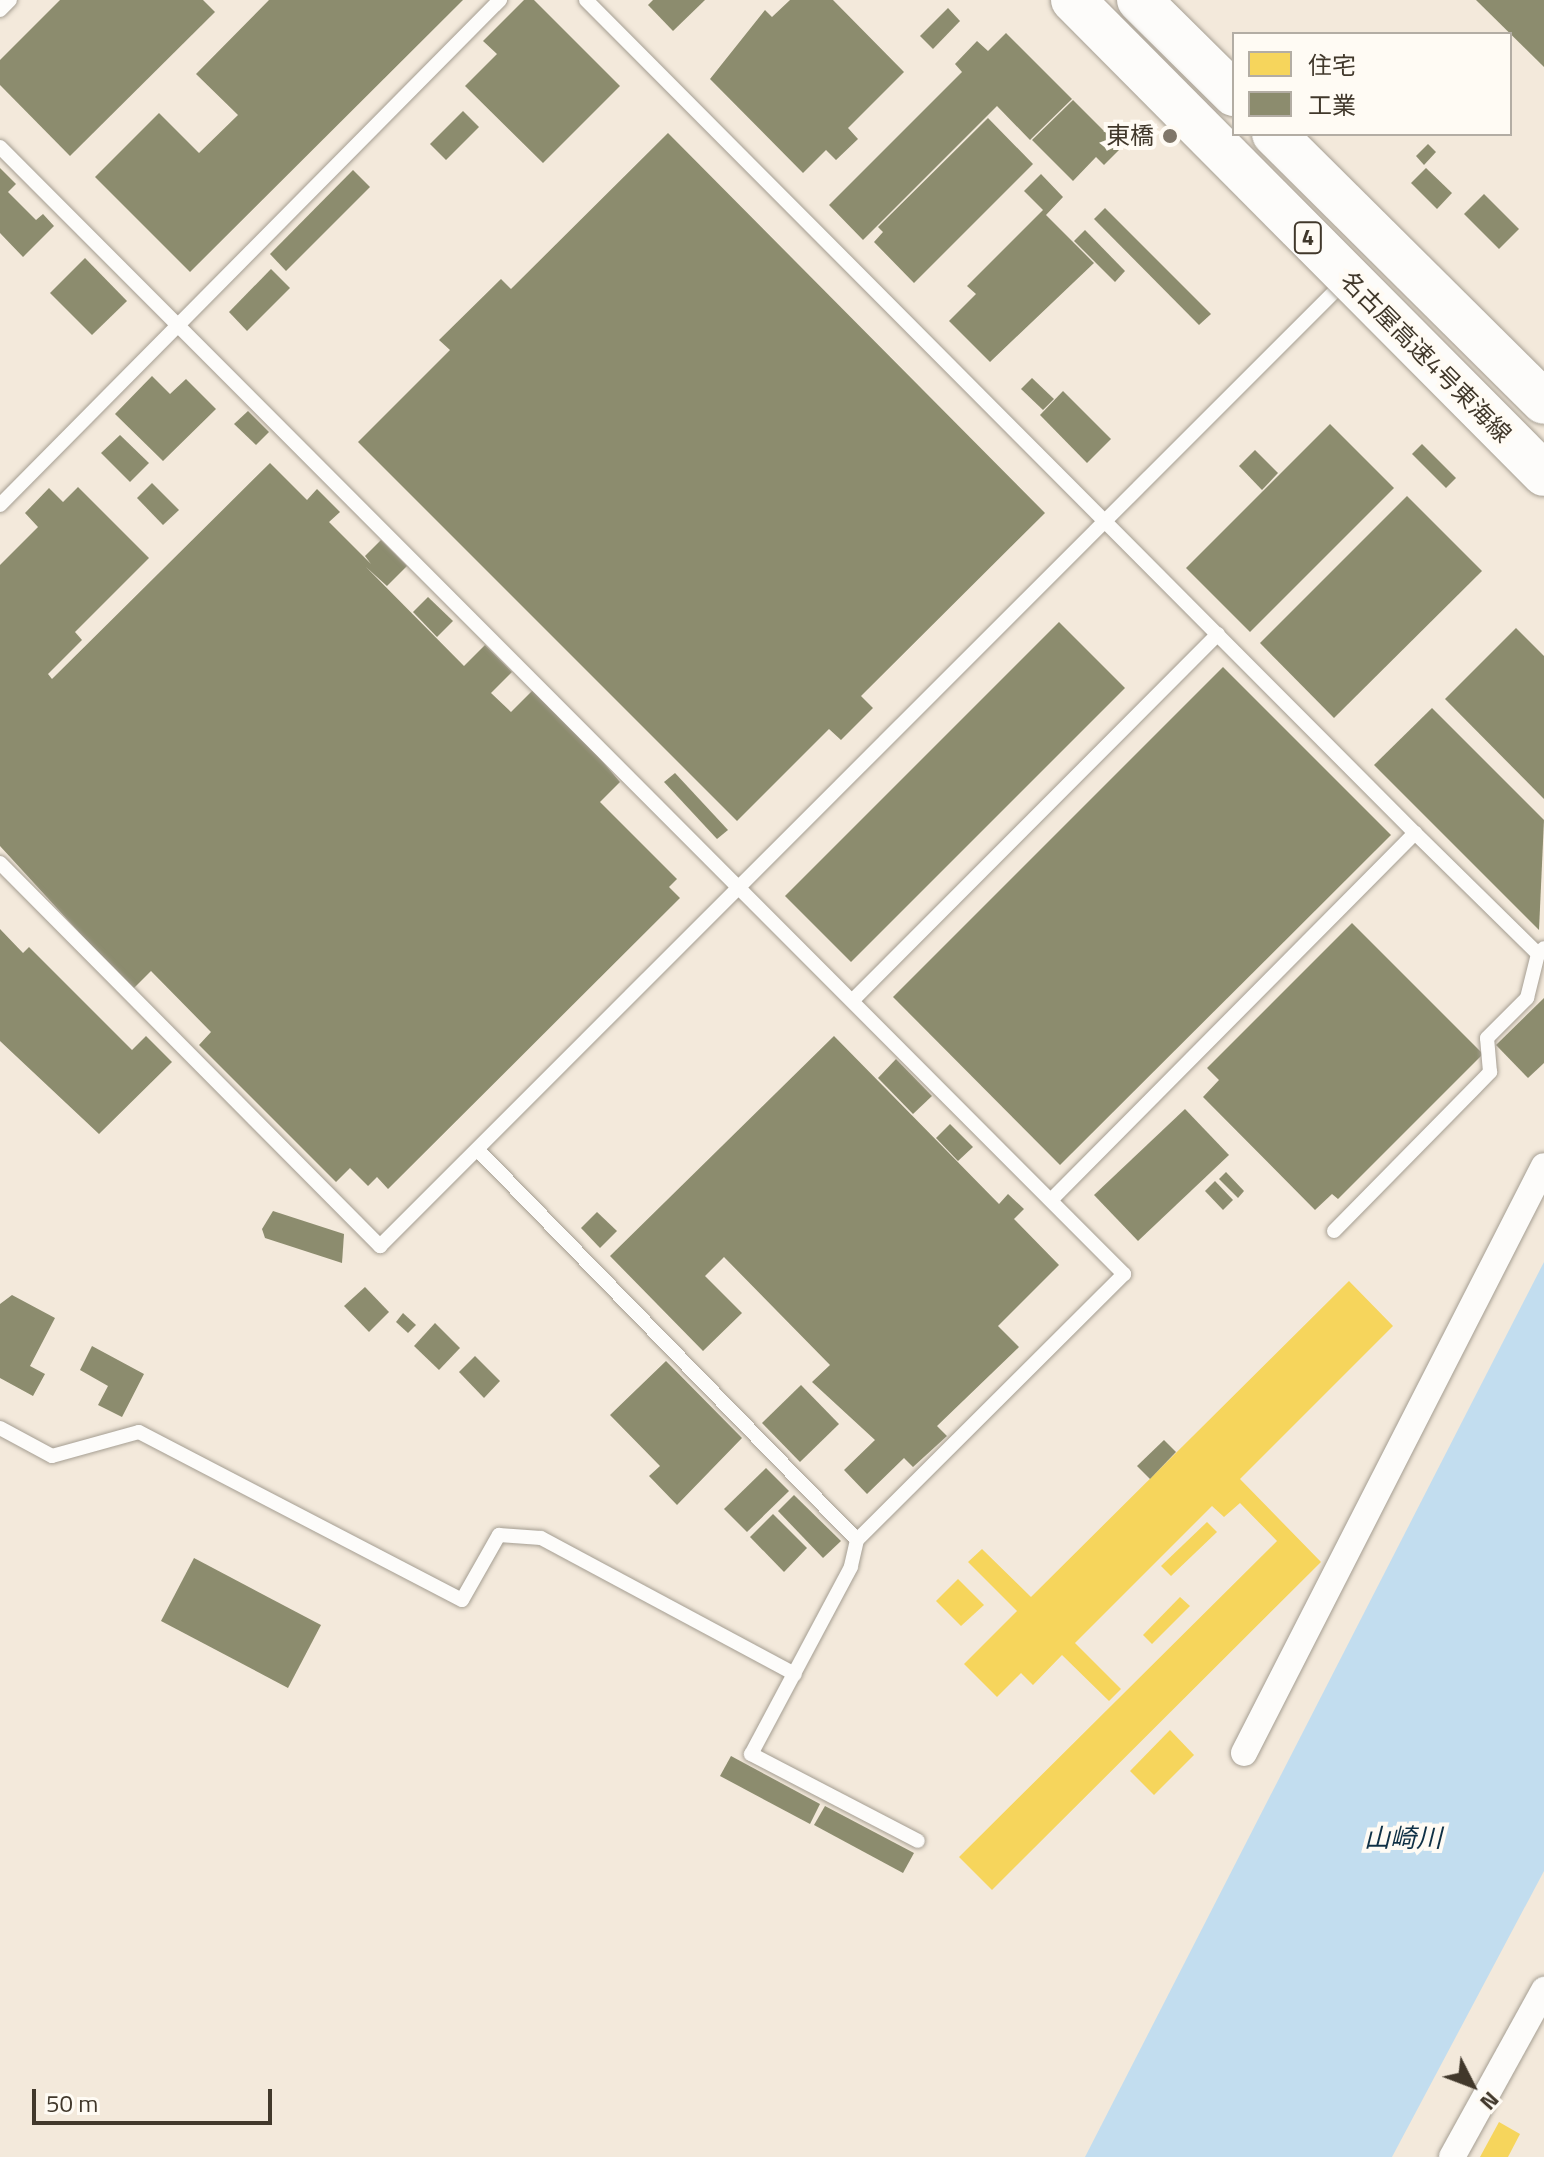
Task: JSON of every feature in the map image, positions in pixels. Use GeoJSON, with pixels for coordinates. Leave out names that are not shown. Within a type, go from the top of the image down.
{"type":"FeatureCollection","features":[{"type":"Feature","properties":{"kind":"highway","name":"名古屋高速4号東海線"},"geometry":{"type":"LineString","coordinates":[[1073,0],[1544,474]]}},
{"type":"Feature","properties":{"kind":"highway"},"geometry":{"type":"LineString","coordinates":[[1139,0],[1232,92]]}},
{"type":"Feature","properties":{"kind":"highway","name":"4"},"geometry":{"type":"LineString","coordinates":[[1276,136],[1544,402]]}},
{"type":"Feature","properties":{"kind":"street"},"geometry":{"type":"LineString","coordinates":[[1244,1753],[1544,1166]]}},
{"type":"Feature","properties":{"kind":"street"},"geometry":{"type":"LineString","coordinates":[[1452,2157],[1544,1990]]}},
{"type":"Feature","properties":{"kind":"lane"},"geometry":{"type":"LineString","coordinates":[[0,10],[10,0]]}},
{"type":"Feature","properties":{"kind":"lane"},"geometry":{"type":"LineString","coordinates":[[0,505],[500,0]]}},
{"type":"Feature","properties":{"kind":"lane"},"geometry":{"type":"LineString","coordinates":[[586,0],[1415,833],[1541,951],[1527,998],[1487,1038],[1490,1072],[1334,1231]]}},
{"type":"Feature","properties":{"kind":"lane"},"geometry":{"type":"LineString","coordinates":[[0,147],[1054,1197],[1124,1274],[857,1540],[851,1567],[751,1754],[918,1841]]}},
{"type":"Feature","properties":{"kind":"lane"},"geometry":{"type":"LineString","coordinates":[[0,863],[380,1246],[1361,265]]}},
{"type":"Feature","properties":{"kind":"lane"},"geometry":{"type":"LineString","coordinates":[[855,998],[1218,634]]}},
{"type":"Feature","properties":{"kind":"lane"},"geometry":{"type":"LineString","coordinates":[[1054,1197],[1415,833]]}},
{"type":"Feature","properties":{"kind":"lane"},"geometry":{"type":"LineString","coordinates":[[477,1149],[857,1540]]}},
{"type":"Feature","properties":{"kind":"lane"},"geometry":{"type":"LineString","coordinates":[[0,1428],[52,1456],[139,1432],[462,1600],[499,1535],[541,1538],[795,1674]]}},
{"type":"Feature","properties":{"kind":"water","name":"山崎川"},"geometry":{"type":"Polygon","coordinates":[[[1544,1262],[1544,1871],[1392,2157],[1085,2157],[1544,1262]]]}},
{"type":"Feature","properties":{"kind":"building: 住宅"},"geometry":{"type":"Polygon","coordinates":[[[1349,1281],[1393,1326],[1240,1479],[1321,1562],[992,1890],[959,1857],[1277,1541],[1240,1503],[1224,1517],[1212,1506],[1075,1643],[1121,1689],[1109,1701],[1062,1655],[1033,1685],[1021,1673],[997,1697],[964,1664],[1017,1611],[968,1562],[982,1549],[1031,1597],[1349,1281]]]}},
{"type":"Feature","properties":{"kind":"building: 住宅"},"geometry":{"type":"Polygon","coordinates":[[[1207,1522],[1217,1532],[1171,1576],[1161,1566],[1207,1522]]]}},
{"type":"Feature","properties":{"kind":"building: 住宅"},"geometry":{"type":"Polygon","coordinates":[[[958,1579],[984,1605],[961,1626],[936,1601],[958,1579]]]}},
{"type":"Feature","properties":{"kind":"building: 住宅"},"geometry":{"type":"Polygon","coordinates":[[[1180,1597],[1190,1606],[1152,1644],[1143,1635],[1180,1597]]]}},
{"type":"Feature","properties":{"kind":"building: 住宅"},"geometry":{"type":"Polygon","coordinates":[[[1170,1730],[1194,1755],[1154,1795],[1130,1771],[1170,1730]]]}},
{"type":"Feature","properties":{"kind":"building: 住宅"},"geometry":{"type":"Polygon","coordinates":[[[1499,2122],[1520,2134],[1508,2157],[1480,2157],[1499,2122]]]}},
{"type":"Feature","properties":{"kind":"building: 工業"},"geometry":{"type":"Polygon","coordinates":[[[60,0],[203,0],[215,12],[70,156],[0,85],[0,60],[60,0]]]}},
{"type":"Feature","properties":{"kind":"building: 工業"},"geometry":{"type":"Polygon","coordinates":[[[269,0],[463,0],[190,272],[95,177],[159,113],[199,153],[238,115],[196,74],[269,0]]]}},
{"type":"Feature","properties":{"kind":"building: 工業"},"geometry":{"type":"Polygon","coordinates":[[[524,0],[534,0],[620,86],[543,163],[465,86],[497,54],[483,41],[524,0]]]}},
{"type":"Feature","properties":{"kind":"building: 工業"},"geometry":{"type":"Polygon","coordinates":[[[653,0],[705,0],[673,31],[648,5],[653,0]]]}},
{"type":"Feature","properties":{"kind":"building: 工業"},"geometry":{"type":"Polygon","coordinates":[[[790,0],[833,0],[904,72],[848,128],[858,139],[836,160],[826,150],[803,173],[710,79],[765,10],[772,17],[790,0]]]}},
{"type":"Feature","properties":{"kind":"building: 工業"},"geometry":{"type":"Polygon","coordinates":[[[1476,0],[1544,0],[1544,67],[1512,32],[1476,0]]]}},
{"type":"Feature","properties":{"kind":"building: 工業"},"geometry":{"type":"Polygon","coordinates":[[[948,8],[960,21],[933,49],[920,36],[948,8]]]}},
{"type":"Feature","properties":{"kind":"building: 工業"},"geometry":{"type":"Polygon","coordinates":[[[1006,33],[1072,99],[1030,140],[997,106],[863,240],[829,205],[962,72],[955,64],[977,41],[988,51],[1006,33]]]}},
{"type":"Feature","properties":{"kind":"building: 工業"},"geometry":{"type":"Polygon","coordinates":[[[1073,100],[1121,148],[1104,165],[1096,157],[1073,181],[1032,140],[1073,100]]]}},
{"type":"Feature","properties":{"kind":"building: 工業"},"geometry":{"type":"Polygon","coordinates":[[[463,111],[479,127],[446,160],[430,144],[463,111]]]}},
{"type":"Feature","properties":{"kind":"building: 工業"},"geometry":{"type":"Polygon","coordinates":[[[988,118],[1033,164],[914,283],[874,242],[883,232],[878,227],[988,118]]]}},
{"type":"Feature","properties":{"kind":"building: 工業"},"geometry":{"type":"Polygon","coordinates":[[[668,133],[1045,513],[861,696],[873,708],[841,740],[829,729],[737,821],[358,442],[450,350],[439,340],[501,279],[511,289],[668,133]]]}},
{"type":"Feature","properties":{"kind":"building: 工業"},"geometry":{"type":"Polygon","coordinates":[[[1428,144],[1436,152],[1424,165],[1416,156],[1428,144]]]}},
{"type":"Feature","properties":{"kind":"building: 工業"},"geometry":{"type":"Polygon","coordinates":[[[0,168],[16,184],[8,192],[36,220],[43,214],[54,226],[23,257],[0,233],[0,168]]]}},
{"type":"Feature","properties":{"kind":"building: 工業"},"geometry":{"type":"Polygon","coordinates":[[[1426,168],[1452,193],[1437,209],[1411,183],[1426,168]]]}},
{"type":"Feature","properties":{"kind":"building: 工業"},"geometry":{"type":"Polygon","coordinates":[[[353,170],[370,187],[286,271],[270,254],[353,170]]]}},
{"type":"Feature","properties":{"kind":"building: 工業"},"geometry":{"type":"Polygon","coordinates":[[[1041,174],[1063,197],[1046,215],[1094,263],[990,362],[949,321],[976,294],[967,286],[1043,210],[1024,191],[1041,174]]]}},
{"type":"Feature","properties":{"kind":"building: 工業"},"geometry":{"type":"Polygon","coordinates":[[[1484,194],[1519,229],[1499,249],[1464,214],[1484,194]]]}},
{"type":"Feature","properties":{"kind":"building: 工業"},"geometry":{"type":"Polygon","coordinates":[[[1105,208],[1211,314],[1199,325],[1094,219],[1105,208]]]}},
{"type":"Feature","properties":{"kind":"building: 工業"},"geometry":{"type":"Polygon","coordinates":[[[1085,230],[1125,271],[1115,282],[1074,241],[1085,230]]]}},
{"type":"Feature","properties":{"kind":"building: 工業"},"geometry":{"type":"Polygon","coordinates":[[[85,258],[127,301],[92,335],[50,293],[85,258]]]}},
{"type":"Feature","properties":{"kind":"building: 工業"},"geometry":{"type":"Polygon","coordinates":[[[271,269],[290,288],[247,331],[229,312],[271,269]]]}},
{"type":"Feature","properties":{"kind":"building: 工業"},"geometry":{"type":"Polygon","coordinates":[[[152,376],[170,394],[186,379],[216,409],[163,461],[115,414],[152,376]]]}},
{"type":"Feature","properties":{"kind":"building: 工業"},"geometry":{"type":"Polygon","coordinates":[[[1032,378],[1054,399],[1043,410],[1021,389],[1032,378]]]}},
{"type":"Feature","properties":{"kind":"building: 工業"},"geometry":{"type":"Polygon","coordinates":[[[1063,391],[1111,439],[1087,463],[1040,415],[1063,391]]]}},
{"type":"Feature","properties":{"kind":"building: 工業"},"geometry":{"type":"Polygon","coordinates":[[[248,411],[269,432],[256,445],[234,424],[248,411]]]}},
{"type":"Feature","properties":{"kind":"building: 工業"},"geometry":{"type":"Polygon","coordinates":[[[1330,424],[1394,488],[1250,632],[1186,568],[1330,424]]]}},
{"type":"Feature","properties":{"kind":"building: 工業"},"geometry":{"type":"Polygon","coordinates":[[[120,435],[149,463],[130,482],[101,453],[120,435]]]}},
{"type":"Feature","properties":{"kind":"building: 工業"},"geometry":{"type":"Polygon","coordinates":[[[1422,444],[1456,478],[1446,488],[1412,454],[1422,444]]]}},
{"type":"Feature","properties":{"kind":"building: 工業"},"geometry":{"type":"Polygon","coordinates":[[[1255,450],[1278,473],[1262,490],[1239,466],[1255,450]]]}},
{"type":"Feature","properties":{"kind":"building: 工業"},"geometry":{"type":"Polygon","coordinates":[[[270,463],[307,500],[317,489],[340,512],[329,522],[371,564],[365,556],[381,540],[407,566],[387,586],[366,567],[464,666],[485,645],[512,672],[491,693],[511,712],[534,689],[579,734],[620,782],[600,802],[677,879],[669,887],[680,898],[388,1189],[377,1177],[368,1186],[350,1168],[336,1182],[199,1045],[211,1032],[151,971],[132,990],[0,846],[0,565],[38,527],[25,513],[49,488],[63,502],[78,487],[149,558],[75,632],[82,640],[48,674],[52,679],[270,463]]]}},
{"type":"Feature","properties":{"kind":"building: 工業"},"geometry":{"type":"Polygon","coordinates":[[[152,483],[179,510],[163,525],[137,498],[152,483]]]}},
{"type":"Feature","properties":{"kind":"building: 工業"},"geometry":{"type":"Polygon","coordinates":[[[1407,496],[1482,571],[1334,718],[1260,643],[1407,496]]]}},
{"type":"Feature","properties":{"kind":"building: 工業"},"geometry":{"type":"Polygon","coordinates":[[[428,597],[453,621],[437,637],[413,612],[428,597]]]}},
{"type":"Feature","properties":{"kind":"building: 工業"},"geometry":{"type":"Polygon","coordinates":[[[1059,622],[1125,688],[851,962],[785,896],[1059,622]]]}},
{"type":"Feature","properties":{"kind":"building: 工業"},"geometry":{"type":"Polygon","coordinates":[[[1516,628],[1544,656],[1544,799],[1445,699],[1516,628]]]}},
{"type":"Feature","properties":{"kind":"building: 工業"},"geometry":{"type":"Polygon","coordinates":[[[1223,667],[1391,835],[1060,1165],[893,997],[1223,667]]]}},
{"type":"Feature","properties":{"kind":"building: 工業"},"geometry":{"type":"Polygon","coordinates":[[[1432,708],[1544,820],[1539,930],[1374,765],[1432,708]]]}},
{"type":"Feature","properties":{"kind":"building: 工業"},"geometry":{"type":"Polygon","coordinates":[[[675,773],[728,830],[717,839],[664,782],[675,773]]]}},
{"type":"Feature","properties":{"kind":"building: 工業"},"geometry":{"type":"Polygon","coordinates":[[[1352,923],[1483,1054],[1338,1199],[1332,1194],[1315,1210],[1203,1097],[1219,1080],[1207,1068],[1352,923]]]}},
{"type":"Feature","properties":{"kind":"building: 工業"},"geometry":{"type":"Polygon","coordinates":[[[0,929],[23,953],[29,947],[132,1050],[146,1036],[172,1062],[99,1134],[0,1041],[0,929]]]}},
{"type":"Feature","properties":{"kind":"building: 工業"},"geometry":{"type":"Polygon","coordinates":[[[1544,998],[1544,1063],[1528,1078],[1496,1045],[1544,998]]]}},
{"type":"Feature","properties":{"kind":"building: 工業"},"geometry":{"type":"Polygon","coordinates":[[[834,1036],[999,1204],[1008,1194],[1024,1209],[1014,1219],[1059,1265],[998,1326],[1019,1347],[937,1426],[947,1436],[913,1467],[904,1458],[867,1494],[844,1470],[875,1440],[812,1382],[830,1365],[724,1257],[705,1276],[742,1313],[703,1351],[610,1256],[834,1036]]]}},
{"type":"Feature","properties":{"kind":"building: 工業"},"geometry":{"type":"Polygon","coordinates":[[[896,1059],[932,1096],[913,1114],[878,1078],[896,1059]]]}},
{"type":"Feature","properties":{"kind":"building: 工業"},"geometry":{"type":"Polygon","coordinates":[[[1185,1109],[1229,1155],[1138,1241],[1094,1195],[1185,1109]]]}},
{"type":"Feature","properties":{"kind":"building: 工業"},"geometry":{"type":"Polygon","coordinates":[[[950,1124],[973,1147],[958,1161],[936,1138],[950,1124]]]}},
{"type":"Feature","properties":{"kind":"building: 工業"},"geometry":{"type":"Polygon","coordinates":[[[1226,1172],[1244,1191],[1238,1198],[1219,1179],[1226,1172]]]}},
{"type":"Feature","properties":{"kind":"building: 工業"},"geometry":{"type":"Polygon","coordinates":[[[1215,1181],[1233,1200],[1223,1210],[1205,1191],[1215,1181]]]}},
{"type":"Feature","properties":{"kind":"building: 工業"},"geometry":{"type":"Polygon","coordinates":[[[273,1211],[344,1234],[342,1263],[265,1238],[262,1229],[273,1211]]]}},
{"type":"Feature","properties":{"kind":"building: 工業"},"geometry":{"type":"Polygon","coordinates":[[[597,1212],[617,1231],[600,1248],[581,1228],[597,1212]]]}},
{"type":"Feature","properties":{"kind":"building: 工業"},"geometry":{"type":"Polygon","coordinates":[[[365,1287],[389,1312],[369,1332],[344,1306],[365,1287]]]}},
{"type":"Feature","properties":{"kind":"building: 工業"},"geometry":{"type":"Polygon","coordinates":[[[12,1295],[55,1318],[30,1366],[45,1374],[33,1396],[0,1378],[0,1304],[12,1295]]]}},
{"type":"Feature","properties":{"kind":"building: 工業"},"geometry":{"type":"Polygon","coordinates":[[[403,1313],[416,1325],[408,1333],[396,1322],[403,1313]]]}},
{"type":"Feature","properties":{"kind":"building: 工業"},"geometry":{"type":"Polygon","coordinates":[[[435,1323],[460,1348],[439,1370],[414,1346],[435,1323]]]}},
{"type":"Feature","properties":{"kind":"building: 工業"},"geometry":{"type":"Polygon","coordinates":[[[92,1346],[144,1374],[122,1417],[98,1405],[108,1386],[80,1370],[92,1346]]]}},
{"type":"Feature","properties":{"kind":"building: 工業"},"geometry":{"type":"Polygon","coordinates":[[[475,1356],[500,1381],[484,1398],[459,1372],[475,1356]]]}},
{"type":"Feature","properties":{"kind":"building: 工業"},"geometry":{"type":"Polygon","coordinates":[[[666,1361],[742,1438],[677,1505],[649,1476],[660,1466],[610,1415],[666,1361]]]}},
{"type":"Feature","properties":{"kind":"building: 工業"},"geometry":{"type":"Polygon","coordinates":[[[801,1385],[839,1424],[800,1462],[762,1423],[801,1385]]]}},
{"type":"Feature","properties":{"kind":"building: 工業"},"geometry":{"type":"Polygon","coordinates":[[[1164,1440],[1176,1452],[1150,1479],[1137,1466],[1164,1440]]]}},
{"type":"Feature","properties":{"kind":"building: 工業"},"geometry":{"type":"Polygon","coordinates":[[[766,1468],[789,1491],[747,1532],[724,1509],[766,1468]]]}},
{"type":"Feature","properties":{"kind":"building: 工業"},"geometry":{"type":"Polygon","coordinates":[[[794,1495],[841,1541],[823,1558],[778,1511],[794,1495]]]}},
{"type":"Feature","properties":{"kind":"building: 工業"},"geometry":{"type":"Polygon","coordinates":[[[773,1514],[807,1548],[784,1572],[750,1537],[773,1514]]]}},
{"type":"Feature","properties":{"kind":"building: 工業"},"geometry":{"type":"Polygon","coordinates":[[[194,1558],[321,1625],[288,1688],[161,1621],[194,1558]]]}},
{"type":"Feature","properties":{"kind":"building: 工業"},"geometry":{"type":"Polygon","coordinates":[[[731,1756],[820,1804],[810,1824],[720,1776],[731,1756]]]}},
{"type":"Feature","properties":{"kind":"building: 工業"},"geometry":{"type":"Polygon","coordinates":[[[825,1806],[914,1853],[903,1873],[814,1825],[825,1806]]]}},
{"type":"Feature","properties":{"kind":"place","name":"東橋"},"geometry":{"type":"Point","coordinates":[1170,136]}}]}
